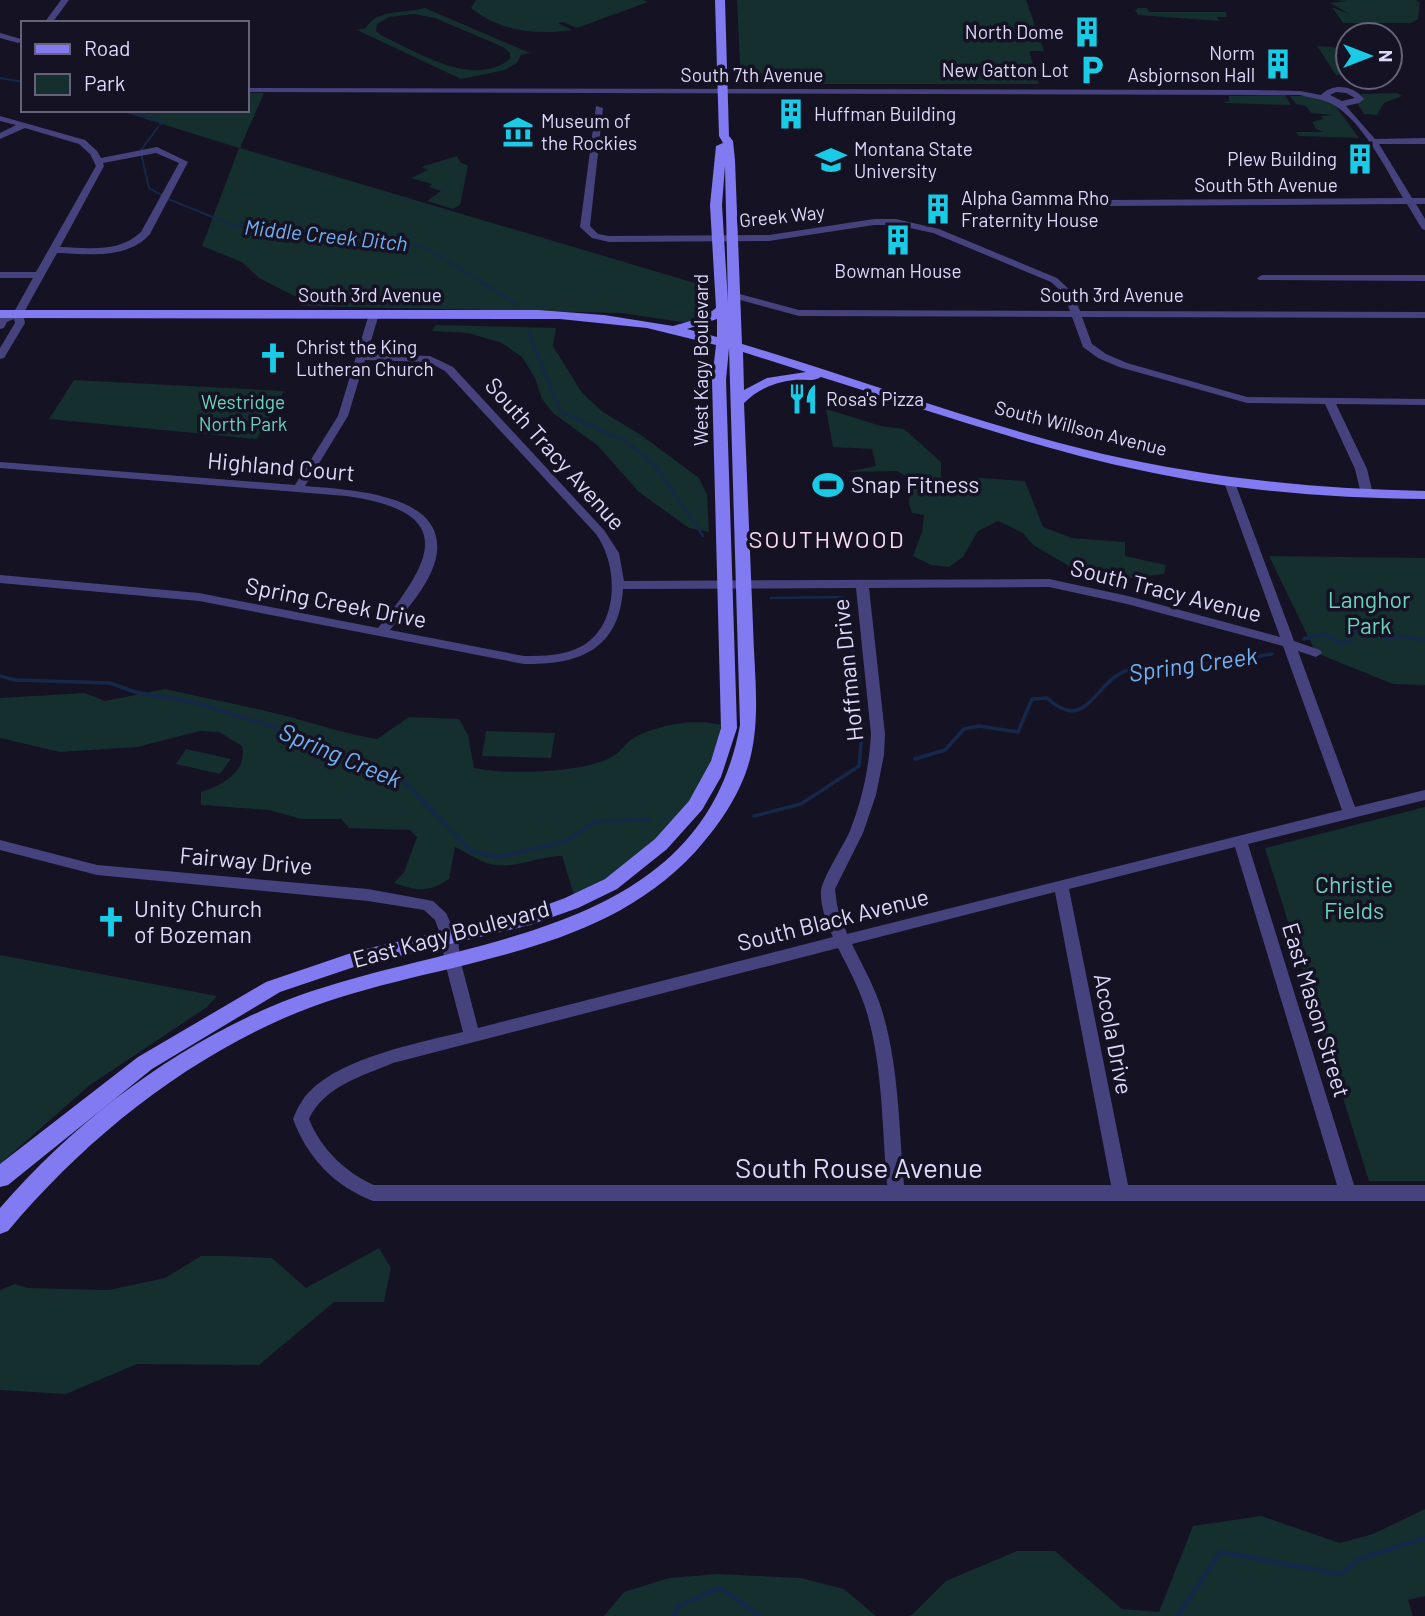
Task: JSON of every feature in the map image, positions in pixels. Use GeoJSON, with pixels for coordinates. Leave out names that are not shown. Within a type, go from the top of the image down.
{"type":"FeatureCollection","features":[{"type":"Feature","properties":{"kind":"main road","name":"West Kagy Boulevard"},"geometry":{"type":"LineString","coordinates":[[720,0],[724,136],[716,180],[717,239],[736,404],[734,584]]}},
{"type":"Feature","properties":{"kind":"main road","name":"West Kagy Boulevard"},"geometry":{"type":"LineString","coordinates":[[724,136],[728,141],[730,160],[736,296],[730,344],[719,380],[734,584]]}},
{"type":"Feature","properties":{"kind":"main road"},"geometry":{"type":"LineString","coordinates":[[664,327],[701,323],[723,309]]}},
{"type":"Feature","properties":{"kind":"main road","name":"South 3rd Avenue"},"geometry":{"type":"LineString","coordinates":[[0,314],[566,315],[664,327],[730,344]]}},
{"type":"Feature","properties":{"kind":"main road","name":"South Willson Avenue"},"geometry":{"type":"LineString","coordinates":[[730,344],[1056,445],[1230,482],[1308,491],[1425,495]]}},
{"type":"Feature","properties":{"kind":"main road"},"geometry":{"type":"LineString","coordinates":[[736,404],[746,393],[771,380],[796,376],[836,377]]}},
{"type":"Feature","properties":{"kind":"main road","name":"East Kagy Boulevard"},"geometry":{"type":"LineString","coordinates":[[0,1178],[15,1163],[44,1145],[146,1062],[272,987],[389,949],[450,939],[534,916],[580,900],[614,883],[675,832],[704,796],[724,752],[729,728],[734,584]]}},
{"type":"Feature","properties":{"kind":"main road","name":"East Kagy Boulevard"},"geometry":{"type":"LineString","coordinates":[[0,1224],[67,1152],[113,1112],[215,1045],[276,1013],[330,993],[388,974],[534,939],[570,927],[605,910],[654,878],[700,835],[730,789],[742,758],[748,725],[734,584]]}},
{"type":"Feature","properties":{"kind":"street"},"geometry":{"type":"LineString","coordinates":[[49,21],[65,0]]}},
{"type":"Feature","properties":{"kind":"street"},"geometry":{"type":"LineString","coordinates":[[0,34],[17,38]]}},
{"type":"Feature","properties":{"kind":"street","name":"South 7th Avenue"},"geometry":{"type":"LineString","coordinates":[[248,90],[1255,92],[1300,93],[1354,103]]}},
{"type":"Feature","properties":{"kind":"street"},"geometry":{"type":"LineString","coordinates":[[1365,131],[1366,122],[1354,103],[1360,99],[1357,94],[1332,90],[1325,93],[1353,115],[1425,226]]}},
{"type":"Feature","properties":{"kind":"street","name":"South 7th Avenue"},"geometry":{"type":"LineString","coordinates":[[1255,92],[1332,90]]}},
{"type":"Feature","properties":{"kind":"street","name":"Greek Way"},"geometry":{"type":"LineString","coordinates":[[599,108],[586,214],[585,227],[588,233],[609,239],[733,239],[783,237],[874,222],[913,225],[1046,275],[1065,288],[1087,345],[1101,356],[1122,365],[1247,400],[1425,402]]}},
{"type":"Feature","properties":{"kind":"street"},"geometry":{"type":"LineString","coordinates":[[0,118],[82,142],[94,153],[100,166],[18,314],[4,320],[0,326]]}},
{"type":"Feature","properties":{"kind":"street"},"geometry":{"type":"LineString","coordinates":[[0,136],[26,124]]}},
{"type":"Feature","properties":{"kind":"street"},"geometry":{"type":"LineString","coordinates":[[1372,142],[1425,141]]}},
{"type":"Feature","properties":{"kind":"street"},"geometry":{"type":"LineString","coordinates":[[55,250],[111,248],[133,243],[144,235],[153,215],[178,179],[184,162],[157,150],[97,161]]}},
{"type":"Feature","properties":{"kind":"street","name":"South 5th Avenue"},"geometry":{"type":"LineString","coordinates":[[1107,203],[1425,201]]}},
{"type":"Feature","properties":{"kind":"street"},"geometry":{"type":"LineString","coordinates":[[0,275],[41,275]]}},
{"type":"Feature","properties":{"kind":"street"},"geometry":{"type":"LineString","coordinates":[[1262,278],[1425,278]]}},
{"type":"Feature","properties":{"kind":"street","name":"South 3rd Avenue"},"geometry":{"type":"LineString","coordinates":[[736,296],[799,313],[1425,315]]}},
{"type":"Feature","properties":{"kind":"street"},"geometry":{"type":"LineString","coordinates":[[0,356],[20,323],[18,314]]}},
{"type":"Feature","properties":{"kind":"street"},"geometry":{"type":"LineString","coordinates":[[298,489],[343,416],[374,314]]}},
{"type":"Feature","properties":{"kind":"street","name":"South Tracy Avenue"},"geometry":{"type":"LineString","coordinates":[[362,357],[430,359],[449,369],[606,540],[616,558],[618,585],[1014,582],[1063,585],[1288,643],[1316,653]]}},
{"type":"Feature","properties":{"kind":"street"},"geometry":{"type":"LineString","coordinates":[[1329,401],[1361,469],[1367,494]]}},
{"type":"Feature","properties":{"kind":"street","name":"Highland Court"},"geometry":{"type":"LineString","coordinates":[[0,465],[298,489],[386,499],[410,510],[426,527],[432,545],[428,565],[412,592],[381,633]]}},
{"type":"Feature","properties":{"kind":"street"},"geometry":{"type":"LineString","coordinates":[[1230,482],[1350,813]]}},
{"type":"Feature","properties":{"kind":"street","name":"Spring Creek Drive"},"geometry":{"type":"LineString","coordinates":[[0,579],[199,597],[524,660],[553,659],[582,651],[604,636],[616,612],[618,585]]}},
{"type":"Feature","properties":{"kind":"street","name":"Hoffman Drive"},"geometry":{"type":"LineString","coordinates":[[862,583],[878,756],[866,812],[828,889],[832,919],[868,990],[883,1047],[896,1194]]}},
{"type":"Feature","properties":{"kind":"street","name":"South Black Avenue"},"geometry":{"type":"LineString","coordinates":[[312,1144],[301,1119],[305,1104],[323,1089],[390,1058],[1061,885],[1425,795]]}},
{"type":"Feature","properties":{"kind":"street","name":"East Mason Street"},"geometry":{"type":"LineString","coordinates":[[1240,840],[1348,1193]]}},
{"type":"Feature","properties":{"kind":"street","name":"Fairway Drive"},"geometry":{"type":"LineString","coordinates":[[0,845],[97,870],[402,899],[428,905],[441,918],[450,939],[452,959],[472,1035]]}},
{"type":"Feature","properties":{"kind":"street","name":"Accola Drive"},"geometry":{"type":"LineString","coordinates":[[1061,885],[1121,1193]]}},
{"type":"Feature","properties":{"kind":"street","name":"South Rouse Avenue"},"geometry":{"type":"LineString","coordinates":[[312,1144],[344,1177],[373,1193],[1425,1193]]}},
{"type":"Feature","properties":{"kind":"green space"},"geometry":{"type":"Polygon","coordinates":[[[476,0],[648,2],[577,28],[563,22],[558,23],[572,30],[532,32],[506,27],[482,16],[471,8],[476,0]]]}},
{"type":"Feature","properties":{"kind":"green space"},"geometry":{"type":"Polygon","coordinates":[[[737,0],[1026,0],[1044,51],[1029,51],[1039,84],[741,84],[737,0]]]}},
{"type":"Feature","properties":{"kind":"green space"},"geometry":{"type":"Polygon","coordinates":[[[1331,0],[1418,0],[1418,19],[1411,23],[1342,21],[1332,7],[1351,15],[1330,3],[1347,1],[1331,0]]]}},
{"type":"Feature","properties":{"kind":"green space"},"geometry":{"type":"Polygon","coordinates":[[[425,8],[530,53],[521,55],[517,63],[505,70],[461,79],[357,30],[366,28],[384,14],[425,8]],[[414,14],[389,17],[377,24],[376,31],[430,59],[464,69],[496,67],[510,59],[510,53],[503,47],[435,18],[414,14]]]}},
{"type":"Feature","properties":{"kind":"green space"},"geometry":{"type":"Polygon","coordinates":[[[1147,8],[1149,12],[1226,12],[1227,17],[1217,17],[1219,21],[1138,15],[1135,10],[1147,8]]]}},
{"type":"Feature","properties":{"kind":"green space"},"geometry":{"type":"Polygon","coordinates":[[[1317,46],[1334,47],[1334,72],[1317,46]]]}},
{"type":"Feature","properties":{"kind":"green space"},"geometry":{"type":"Polygon","coordinates":[[[248,93],[264,93],[240,148],[705,286],[706,312],[700,320],[689,323],[620,313],[300,306],[298,298],[259,278],[242,262],[202,246],[239,148],[123,112],[248,112],[248,93]]]}},
{"type":"Feature","properties":{"kind":"green space"},"geometry":{"type":"Polygon","coordinates":[[[1398,93],[1402,96],[1384,103],[1377,115],[1364,114],[1354,98],[1362,94],[1398,93]]]}},
{"type":"Feature","properties":{"kind":"green space"},"geometry":{"type":"Polygon","coordinates":[[[1285,95],[1291,105],[1223,103],[1229,101],[1229,96],[1285,95]]]}},
{"type":"Feature","properties":{"kind":"green space"},"geometry":{"type":"Polygon","coordinates":[[[1290,96],[1328,96],[1359,138],[1299,136],[1296,132],[1323,132],[1316,129],[1312,122],[1323,119],[1321,116],[1333,115],[1311,113],[1306,106],[1296,104],[1290,96]]]}},
{"type":"Feature","properties":{"kind":"green space"},"geometry":{"type":"Polygon","coordinates":[[[457,156],[460,162],[468,166],[460,205],[453,209],[427,201],[441,191],[429,187],[432,184],[411,178],[428,170],[421,167],[457,156]]]}},
{"type":"Feature","properties":{"kind":"green space"},"geometry":{"type":"Polygon","coordinates":[[[436,325],[556,328],[553,346],[582,393],[603,412],[641,435],[699,478],[707,495],[709,532],[689,528],[639,492],[597,445],[553,413],[542,399],[535,378],[522,357],[502,343],[468,333],[432,331],[436,325]]]}},
{"type":"Feature","properties":{"kind":"green space","name":"Westridge North Park"},"geometry":{"type":"Polygon","coordinates":[[[74,380],[284,391],[257,439],[49,419],[74,380]]]}},
{"type":"Feature","properties":{"kind":"green space"},"geometry":{"type":"Polygon","coordinates":[[[826,409],[881,426],[904,429],[941,462],[941,476],[947,482],[980,478],[1025,481],[1043,527],[1072,538],[1125,542],[1125,556],[1166,565],[1164,574],[1132,578],[1088,577],[1033,545],[1023,533],[998,521],[978,531],[963,557],[949,567],[931,565],[913,556],[922,532],[924,515],[912,513],[909,504],[910,479],[897,471],[846,472],[876,466],[872,449],[833,447],[826,409]]]}},
{"type":"Feature","properties":{"kind":"green space","name":"Langhor Park"},"geometry":{"type":"Polygon","coordinates":[[[1269,556],[1425,558],[1425,685],[1393,684],[1316,653],[1269,556]]]}},
{"type":"Feature","properties":{"kind":"green space"},"geometry":{"type":"Polygon","coordinates":[[[165,689],[377,739],[409,717],[459,719],[468,735],[474,768],[488,770],[544,771],[583,766],[612,757],[632,739],[652,730],[699,722],[721,725],[712,769],[671,828],[621,870],[574,895],[562,856],[499,865],[481,861],[455,847],[449,879],[435,887],[416,889],[394,883],[404,872],[417,837],[410,830],[349,828],[341,819],[301,819],[269,810],[201,805],[201,792],[217,786],[231,776],[241,763],[243,755],[242,746],[219,732],[200,731],[137,747],[60,752],[0,738],[0,698],[85,693],[105,701],[165,689]]]}},
{"type":"Feature","properties":{"kind":"green space"},"geometry":{"type":"Polygon","coordinates":[[[486,731],[555,733],[551,758],[482,756],[486,731]]]}},
{"type":"Feature","properties":{"kind":"green space"},"geometry":{"type":"Polygon","coordinates":[[[186,749],[231,759],[220,774],[176,764],[186,749]]]}},
{"type":"Feature","properties":{"kind":"green space","name":"Christie Fields"},"geometry":{"type":"Polygon","coordinates":[[[1425,807],[1425,1181],[1369,1181],[1265,848],[1425,807]]]}},
{"type":"Feature","properties":{"kind":"green space"},"geometry":{"type":"Polygon","coordinates":[[[0,955],[217,996],[207,1007],[90,1085],[0,1164],[0,955]]]}},
{"type":"Feature","properties":{"kind":"green space"},"geometry":{"type":"Polygon","coordinates":[[[379,1248],[391,1268],[384,1302],[334,1302],[259,1365],[137,1364],[66,1394],[0,1390],[0,1290],[15,1284],[27,1288],[109,1290],[165,1278],[201,1256],[223,1256],[272,1258],[306,1288],[379,1248]]]}},
{"type":"Feature","properties":{"kind":"green space"},"geometry":{"type":"Polygon","coordinates":[[[1425,1509],[1425,1596],[1408,1600],[1413,1616],[908,1616],[946,1581],[1017,1551],[1055,1551],[1122,1609],[1159,1612],[1193,1526],[1261,1516],[1340,1543],[1373,1534],[1425,1509]]]}},
{"type":"Feature","properties":{"kind":"green space"},"geometry":{"type":"Polygon","coordinates":[[[717,1574],[801,1578],[844,1589],[876,1616],[604,1616],[624,1592],[669,1578],[717,1574]]]}},
{"type":"Feature","properties":{"kind":"waterway","name":"Middle Creek Ditch"},"geometry":{"type":"LineString","coordinates":[[0,78],[21,82]]}},
{"type":"Feature","properties":{"kind":"waterway","name":"Middle Creek Ditch"},"geometry":{"type":"LineString","coordinates":[[128,112],[162,122],[160,124]]}},
{"type":"Feature","properties":{"kind":"waterway","name":"Middle Creek Ditch"},"geometry":{"type":"LineString","coordinates":[[141,150],[158,127]]}},
{"type":"Feature","properties":{"kind":"waterway","name":"Middle Creek Ditch"},"geometry":{"type":"LineString","coordinates":[[141,153],[149,188],[163,196]]}},
{"type":"Feature","properties":{"kind":"waterway","name":"Middle Creek Ditch"},"geometry":{"type":"LineString","coordinates":[[168,199],[235,226],[306,231],[424,247],[452,264]]}},
{"type":"Feature","properties":{"kind":"waterway","name":"Middle Creek Ditch"},"geometry":{"type":"LineString","coordinates":[[449,262],[515,303]]}},
{"type":"Feature","properties":{"kind":"waterway"},"geometry":{"type":"LineString","coordinates":[[528,332],[561,412],[627,442],[655,465],[703,536]]}},
{"type":"Feature","properties":{"kind":"waterway"},"geometry":{"type":"LineString","coordinates":[[771,598],[844,597],[847,605]]}},
{"type":"Feature","properties":{"kind":"waterway"},"geometry":{"type":"LineString","coordinates":[[754,816],[801,804],[859,766],[863,724],[858,704],[859,677],[851,644],[846,603]]}},
{"type":"Feature","properties":{"kind":"waterway","name":"Spring Creek"},"geometry":{"type":"LineString","coordinates":[[1304,639],[1324,634],[1342,644],[1349,642],[1351,633],[1357,632],[1366,637],[1377,634],[1390,639],[1403,636],[1425,640]]}},
{"type":"Feature","properties":{"kind":"waterway","name":"Spring Creek"},"geometry":{"type":"LineString","coordinates":[[915,759],[945,750],[964,729],[979,726],[1018,732],[1032,699],[1047,698],[1061,708],[1072,711],[1081,708],[1116,676],[1128,670],[1198,665],[1272,654]]}},
{"type":"Feature","properties":{"kind":"waterway","name":"Spring Creek"},"geometry":{"type":"LineString","coordinates":[[0,676],[15,680],[110,683],[135,692],[192,702],[287,731],[401,778],[471,851],[499,857],[566,841],[596,821],[649,820]]}},
{"type":"Feature","properties":{"kind":"waterway"},"geometry":{"type":"LineString","coordinates":[[1178,1616],[1220,1552],[1341,1574],[1359,1559],[1425,1538]]}},
{"type":"Feature","properties":{"kind":"waterway"},"geometry":{"type":"LineString","coordinates":[[674,1616],[678,1606],[720,1588],[760,1616]]}},
{"type":"Feature","properties":{"kind":"place","name":"North Dome"},"geometry":{"type":"Point","coordinates":[1087,32]}},
{"type":"Feature","properties":{"kind":"place","name":"Norm Asbjornson Hall"},"geometry":{"type":"Point","coordinates":[1278,64]}},
{"type":"Feature","properties":{"kind":"place","name":"New Gatton Lot"},"geometry":{"type":"Point","coordinates":[1092,70]}},
{"type":"Feature","properties":{"kind":"place","name":"Huffman Building"},"geometry":{"type":"Point","coordinates":[791,114]}},
{"type":"Feature","properties":{"kind":"place","name":"Museum of the Rockies"},"geometry":{"type":"Point","coordinates":[518,132]}},
{"type":"Feature","properties":{"kind":"place","name":"Plew Building"},"geometry":{"type":"Point","coordinates":[1360,159]}},
{"type":"Feature","properties":{"kind":"place","name":"Montana State University"},"geometry":{"type":"Point","coordinates":[831,160]}},
{"type":"Feature","properties":{"kind":"place","name":"Alpha Gamma Rho Fraternity House"},"geometry":{"type":"Point","coordinates":[938,209]}},
{"type":"Feature","properties":{"kind":"place","name":"Bowman House"},"geometry":{"type":"Point","coordinates":[898,240]}},
{"type":"Feature","properties":{"kind":"place","name":"Christ the King Lutheran Church"},"geometry":{"type":"Point","coordinates":[273,358]}},
{"type":"Feature","properties":{"kind":"place","name":"Rosa's Pizza"},"geometry":{"type":"Point","coordinates":[803,399]}},
{"type":"Feature","properties":{"kind":"place","name":"Snap Fitness"},"geometry":{"type":"Point","coordinates":[828,485]}},
{"type":"Feature","properties":{"kind":"place","name":"Unity Church of Bozeman"},"geometry":{"type":"Point","coordinates":[111,922]}},
{"type":"Feature","properties":{"kind":"district","name":"SOUTHWOOD"},"geometry":{"type":"Point","coordinates":[827,540]}}]}
